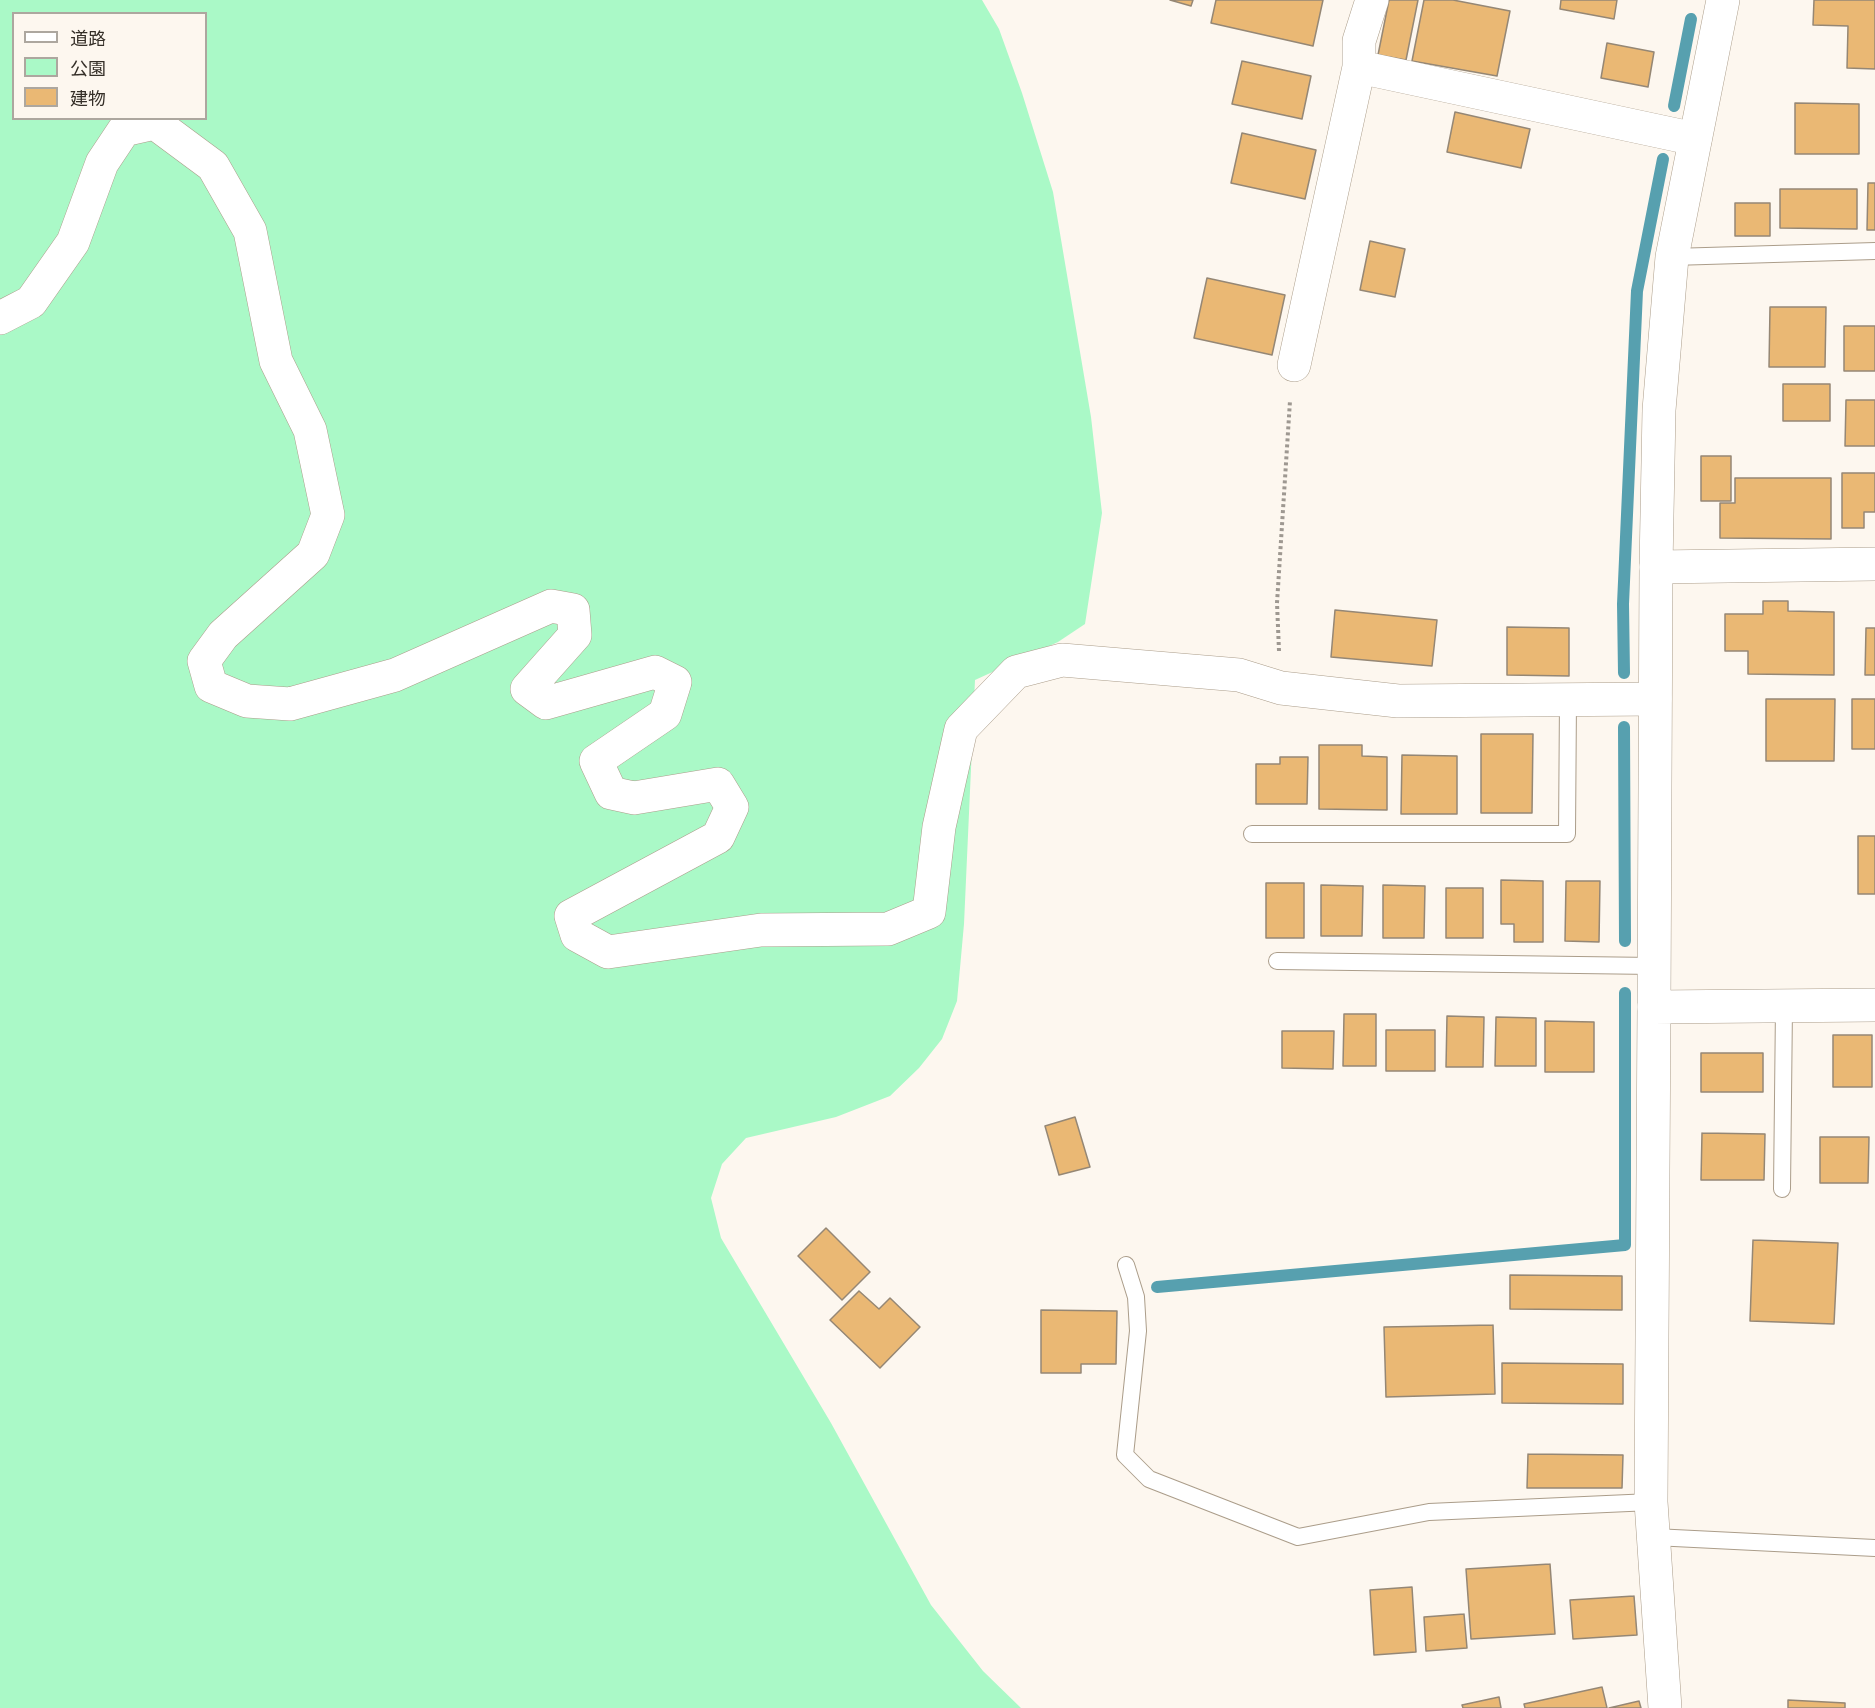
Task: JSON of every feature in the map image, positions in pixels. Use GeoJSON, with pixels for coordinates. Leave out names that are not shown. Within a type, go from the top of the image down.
{"type":"FeatureCollection","features":[{"type":"Feature","properties":{"kind":"street"},"geometry":{"type":"LineString","coordinates":[[1294,365],[1359,67],[1359,41],[1372,0]]}},
{"type":"Feature","properties":{"kind":"street"},"geometry":{"type":"LineString","coordinates":[[1665,1708],[1652,1502],[1653,1007],[1659,410],[1672,257],[1723,0]]}},
{"type":"Feature","properties":{"kind":"street"},"geometry":{"type":"LineString","coordinates":[[1359,67],[1695,139]]}},
{"type":"Feature","properties":{"kind":"street"},"geometry":{"type":"LineString","coordinates":[[0,318],[31,302],[73,242],[102,163],[124,130],[155,123],[213,166],[250,231],[276,361],[310,430],[328,515],[314,554],[223,635],[204,661],[211,686],[247,701],[290,704],[395,675],[551,606],[573,610],[575,635],[527,689],[546,703],[655,672],[675,682],[665,714],[596,761],[611,792],[634,798],[718,784],[732,807],[718,837],[571,916],[577,935],[608,952],[761,930],[888,929],[929,912],[939,827],[961,729],[1016,672],[1062,660],[1239,675],[1281,688],[1398,701],[1655,699]]}},
{"type":"Feature","properties":{"kind":"street"},"geometry":{"type":"LineString","coordinates":[[1656,567],[1875,564]]}},
{"type":"Feature","properties":{"kind":"street"},"geometry":{"type":"LineString","coordinates":[[1653,1007],[1875,1005]]}},
{"type":"Feature","properties":{"kind":"lane"},"geometry":{"type":"LineString","coordinates":[[1672,257],[1875,251]]}},
{"type":"Feature","properties":{"kind":"lane"},"geometry":{"type":"LineString","coordinates":[[1252,834],[1567,834],[1568,700]]}},
{"type":"Feature","properties":{"kind":"lane"},"geometry":{"type":"LineString","coordinates":[[1277,961],[1654,966]]}},
{"type":"Feature","properties":{"kind":"lane"},"geometry":{"type":"LineString","coordinates":[[1782,1189],[1784,1006]]}},
{"type":"Feature","properties":{"kind":"lane"},"geometry":{"type":"LineString","coordinates":[[1126,1265],[1136,1297],[1138,1331],[1125,1455],[1149,1479],[1298,1537],[1429,1512],[1652,1502]]}},
{"type":"Feature","properties":{"kind":"lane"},"geometry":{"type":"LineString","coordinates":[[1654,1537],[1875,1548]]}},
{"type":"Feature","properties":{"kind":"path"},"geometry":{"type":"LineString","coordinates":[[1281,688],[1277,603],[1285,457],[1294,365]]}},
{"type":"Feature","properties":{"kind":"green space"},"geometry":{"type":"Polygon","coordinates":[[[0,0],[982,0],[999,29],[1053,192],[1091,417],[1102,513],[1085,624],[1058,642],[975,680],[964,924],[957,1001],[942,1039],[919,1068],[890,1096],[836,1117],[746,1138],[722,1164],[711,1198],[721,1238],[831,1423],[931,1605],[983,1671],[1021,1708],[0,1708],[0,0]]]}},
{"type":"Feature","properties":{"kind":"building"},"geometry":{"type":"Polygon","coordinates":[[[1170,0],[1193,0],[1191,6],[1170,0]]]}},
{"type":"Feature","properties":{"kind":"building"},"geometry":{"type":"Polygon","coordinates":[[[1216,0],[1323,0],[1313,46],[1211,23],[1216,0]]]}},
{"type":"Feature","properties":{"kind":"building"},"geometry":{"type":"Polygon","coordinates":[[[1389,0],[1418,0],[1406,60],[1378,55],[1389,0]]]}},
{"type":"Feature","properties":{"kind":"building"},"geometry":{"type":"Polygon","coordinates":[[[1424,0],[1453,0],[1510,11],[1497,76],[1412,61],[1424,0]]]}},
{"type":"Feature","properties":{"kind":"building"},"geometry":{"type":"Polygon","coordinates":[[[1561,0],[1617,0],[1614,19],[1560,9],[1561,0]]]}},
{"type":"Feature","properties":{"kind":"building"},"geometry":{"type":"Polygon","coordinates":[[[1814,0],[1875,0],[1875,69],[1847,68],[1848,26],[1813,25],[1814,0]]]}},
{"type":"Feature","properties":{"kind":"building"},"geometry":{"type":"Polygon","coordinates":[[[1607,43],[1654,52],[1648,87],[1601,78],[1607,43]]]}},
{"type":"Feature","properties":{"kind":"building"},"geometry":{"type":"Polygon","coordinates":[[[1242,61],[1311,76],[1302,119],[1232,104],[1242,61]]]}},
{"type":"Feature","properties":{"kind":"building"},"geometry":{"type":"Polygon","coordinates":[[[1795,103],[1859,104],[1859,154],[1795,154],[1795,103]]]}},
{"type":"Feature","properties":{"kind":"building"},"geometry":{"type":"Polygon","coordinates":[[[1455,112],[1530,129],[1521,168],[1447,152],[1455,112]]]}},
{"type":"Feature","properties":{"kind":"building"},"geometry":{"type":"Polygon","coordinates":[[[1242,133],[1316,150],[1305,199],[1231,183],[1242,133]]]}},
{"type":"Feature","properties":{"kind":"building"},"geometry":{"type":"Polygon","coordinates":[[[1868,183],[1875,183],[1875,230],[1867,230],[1868,183]]]}},
{"type":"Feature","properties":{"kind":"building"},"geometry":{"type":"Polygon","coordinates":[[[1780,189],[1857,189],[1857,229],[1780,228],[1780,189]]]}},
{"type":"Feature","properties":{"kind":"building"},"geometry":{"type":"Polygon","coordinates":[[[1735,203],[1770,203],[1770,236],[1735,236],[1735,203]]]}},
{"type":"Feature","properties":{"kind":"building"},"geometry":{"type":"Polygon","coordinates":[[[1370,241],[1405,249],[1395,297],[1360,290],[1370,241]]]}},
{"type":"Feature","properties":{"kind":"building"},"geometry":{"type":"Polygon","coordinates":[[[1207,278],[1285,295],[1272,355],[1194,338],[1207,278]]]}},
{"type":"Feature","properties":{"kind":"building"},"geometry":{"type":"Polygon","coordinates":[[[1770,307],[1826,307],[1825,367],[1769,367],[1770,307]]]}},
{"type":"Feature","properties":{"kind":"building"},"geometry":{"type":"Polygon","coordinates":[[[1844,326],[1875,326],[1875,371],[1844,371],[1844,326]]]}},
{"type":"Feature","properties":{"kind":"building"},"geometry":{"type":"Polygon","coordinates":[[[1783,384],[1830,384],[1830,421],[1783,421],[1783,384]]]}},
{"type":"Feature","properties":{"kind":"building"},"geometry":{"type":"Polygon","coordinates":[[[1846,400],[1875,400],[1875,446],[1845,446],[1846,400]]]}},
{"type":"Feature","properties":{"kind":"building"},"geometry":{"type":"Polygon","coordinates":[[[1701,456],[1731,456],[1731,501],[1701,501],[1701,456]]]}},
{"type":"Feature","properties":{"kind":"building"},"geometry":{"type":"Polygon","coordinates":[[[1842,473],[1875,473],[1875,512],[1864,512],[1864,528],[1842,528],[1842,473]]]}},
{"type":"Feature","properties":{"kind":"building"},"geometry":{"type":"Polygon","coordinates":[[[1735,478],[1831,478],[1831,539],[1720,538],[1720,503],[1735,503],[1735,478]]]}},
{"type":"Feature","properties":{"kind":"building"},"geometry":{"type":"Polygon","coordinates":[[[1763,601],[1788,601],[1788,611],[1834,612],[1834,675],[1748,674],[1748,651],[1725,651],[1725,614],[1763,614],[1763,601]]]}},
{"type":"Feature","properties":{"kind":"building"},"geometry":{"type":"Polygon","coordinates":[[[1335,610],[1437,620],[1432,666],[1331,657],[1335,610]]]}},
{"type":"Feature","properties":{"kind":"building"},"geometry":{"type":"Polygon","coordinates":[[[1507,627],[1569,628],[1569,676],[1507,675],[1507,627]]]}},
{"type":"Feature","properties":{"kind":"building"},"geometry":{"type":"Polygon","coordinates":[[[1866,628],[1875,628],[1875,675],[1865,675],[1866,628]]]}},
{"type":"Feature","properties":{"kind":"building"},"geometry":{"type":"Polygon","coordinates":[[[1766,699],[1835,699],[1834,761],[1766,761],[1766,699]]]}},
{"type":"Feature","properties":{"kind":"building"},"geometry":{"type":"Polygon","coordinates":[[[1852,699],[1875,699],[1875,749],[1852,749],[1852,699]]]}},
{"type":"Feature","properties":{"kind":"building"},"geometry":{"type":"Polygon","coordinates":[[[1481,734],[1533,734],[1532,813],[1481,813],[1481,734]]]}},
{"type":"Feature","properties":{"kind":"building"},"geometry":{"type":"Polygon","coordinates":[[[1319,745],[1362,745],[1362,756],[1387,757],[1387,810],[1319,809],[1319,745]]]}},
{"type":"Feature","properties":{"kind":"building"},"geometry":{"type":"Polygon","coordinates":[[[1402,755],[1457,756],[1457,814],[1401,814],[1402,755]]]}},
{"type":"Feature","properties":{"kind":"building"},"geometry":{"type":"Polygon","coordinates":[[[1280,757],[1308,757],[1307,804],[1256,804],[1256,764],[1280,764],[1280,757]]]}},
{"type":"Feature","properties":{"kind":"building"},"geometry":{"type":"Polygon","coordinates":[[[1858,836],[1875,836],[1875,894],[1858,894],[1858,836]]]}},
{"type":"Feature","properties":{"kind":"building"},"geometry":{"type":"Polygon","coordinates":[[[1501,880],[1543,881],[1543,942],[1514,942],[1514,924],[1501,924],[1501,880]]]}},
{"type":"Feature","properties":{"kind":"building"},"geometry":{"type":"Polygon","coordinates":[[[1566,881],[1600,881],[1599,942],[1565,941],[1566,881]]]}},
{"type":"Feature","properties":{"kind":"building"},"geometry":{"type":"Polygon","coordinates":[[[1266,883],[1304,883],[1304,938],[1266,938],[1266,883]]]}},
{"type":"Feature","properties":{"kind":"building"},"geometry":{"type":"Polygon","coordinates":[[[1321,885],[1363,886],[1362,936],[1321,936],[1321,885]]]}},
{"type":"Feature","properties":{"kind":"building"},"geometry":{"type":"Polygon","coordinates":[[[1383,885],[1425,886],[1424,938],[1383,938],[1383,885]]]}},
{"type":"Feature","properties":{"kind":"building"},"geometry":{"type":"Polygon","coordinates":[[[1446,888],[1483,888],[1483,938],[1446,938],[1446,888]]]}},
{"type":"Feature","properties":{"kind":"building"},"geometry":{"type":"Polygon","coordinates":[[[1344,1014],[1376,1014],[1376,1066],[1343,1066],[1344,1014]]]}},
{"type":"Feature","properties":{"kind":"building"},"geometry":{"type":"Polygon","coordinates":[[[1447,1016],[1484,1017],[1483,1067],[1446,1067],[1447,1016]]]}},
{"type":"Feature","properties":{"kind":"building"},"geometry":{"type":"Polygon","coordinates":[[[1496,1017],[1536,1018],[1536,1066],[1495,1066],[1496,1017]]]}},
{"type":"Feature","properties":{"kind":"building"},"geometry":{"type":"Polygon","coordinates":[[[1545,1021],[1594,1022],[1594,1072],[1545,1072],[1545,1021]]]}},
{"type":"Feature","properties":{"kind":"building"},"geometry":{"type":"Polygon","coordinates":[[[1386,1030],[1435,1030],[1435,1071],[1386,1071],[1386,1030]]]}},
{"type":"Feature","properties":{"kind":"building"},"geometry":{"type":"Polygon","coordinates":[[[1282,1031],[1334,1031],[1333,1069],[1282,1068],[1282,1031]]]}},
{"type":"Feature","properties":{"kind":"building"},"geometry":{"type":"Polygon","coordinates":[[[1833,1035],[1872,1035],[1872,1087],[1833,1087],[1833,1035]]]}},
{"type":"Feature","properties":{"kind":"building"},"geometry":{"type":"Polygon","coordinates":[[[1701,1053],[1763,1053],[1763,1092],[1701,1092],[1701,1053]]]}},
{"type":"Feature","properties":{"kind":"building"},"geometry":{"type":"Polygon","coordinates":[[[1075,1117],[1090,1167],[1059,1175],[1045,1126],[1075,1117]]]}},
{"type":"Feature","properties":{"kind":"building"},"geometry":{"type":"Polygon","coordinates":[[[1702,1133],[1765,1134],[1764,1180],[1701,1180],[1702,1133]]]}},
{"type":"Feature","properties":{"kind":"building"},"geometry":{"type":"Polygon","coordinates":[[[1820,1137],[1869,1137],[1868,1183],[1820,1183],[1820,1137]]]}},
{"type":"Feature","properties":{"kind":"building"},"geometry":{"type":"Polygon","coordinates":[[[826,1228],[870,1272],[842,1300],[798,1256],[826,1228]]]}},
{"type":"Feature","properties":{"kind":"building"},"geometry":{"type":"Polygon","coordinates":[[[1753,1240],[1838,1243],[1834,1324],[1750,1321],[1753,1240]]]}},
{"type":"Feature","properties":{"kind":"building"},"geometry":{"type":"Polygon","coordinates":[[[1510,1275],[1622,1276],[1622,1310],[1510,1309],[1510,1275]]]}},
{"type":"Feature","properties":{"kind":"building"},"geometry":{"type":"Polygon","coordinates":[[[859,1291],[879,1309],[890,1298],[920,1327],[880,1368],[830,1320],[859,1291]]]}},
{"type":"Feature","properties":{"kind":"building"},"geometry":{"type":"Polygon","coordinates":[[[1041,1310],[1117,1311],[1116,1364],[1081,1364],[1081,1373],[1041,1373],[1041,1310]]]}},
{"type":"Feature","properties":{"kind":"building"},"geometry":{"type":"Polygon","coordinates":[[[1493,1325],[1495,1394],[1386,1397],[1384,1327],[1493,1325]]]}},
{"type":"Feature","properties":{"kind":"building"},"geometry":{"type":"Polygon","coordinates":[[[1502,1363],[1623,1364],[1623,1404],[1502,1403],[1502,1363]]]}},
{"type":"Feature","properties":{"kind":"building"},"geometry":{"type":"Polygon","coordinates":[[[1528,1454],[1623,1455],[1622,1488],[1527,1488],[1528,1454]]]}},
{"type":"Feature","properties":{"kind":"building"},"geometry":{"type":"Polygon","coordinates":[[[1550,1564],[1555,1634],[1471,1639],[1466,1569],[1550,1564]]]}},
{"type":"Feature","properties":{"kind":"building"},"geometry":{"type":"Polygon","coordinates":[[[1412,1587],[1416,1652],[1374,1655],[1370,1590],[1412,1587]]]}},
{"type":"Feature","properties":{"kind":"building"},"geometry":{"type":"Polygon","coordinates":[[[1634,1596],[1637,1635],[1573,1639],[1570,1600],[1634,1596]]]}},
{"type":"Feature","properties":{"kind":"building"},"geometry":{"type":"Polygon","coordinates":[[[1464,1614],[1467,1648],[1426,1651],[1424,1617],[1464,1614]]]}},
{"type":"Feature","properties":{"kind":"building"},"geometry":{"type":"Polygon","coordinates":[[[1602,1687],[1607,1708],[1525,1708],[1524,1704],[1602,1687]]]}},
{"type":"Feature","properties":{"kind":"building"},"geometry":{"type":"Polygon","coordinates":[[[1499,1697],[1501,1708],[1463,1708],[1462,1705],[1499,1697]]]}},
{"type":"Feature","properties":{"kind":"building"},"geometry":{"type":"Polygon","coordinates":[[[1788,1700],[1845,1703],[1845,1708],[1788,1708],[1788,1700]]]}},
{"type":"Feature","properties":{"kind":"building"},"geometry":{"type":"Polygon","coordinates":[[[1639,1701],[1641,1708],[1609,1708],[1639,1701]]]}},
{"type":"Feature","properties":{"kind":"waterway"},"geometry":{"type":"LineString","coordinates":[[1674,106],[1691,19]]}},
{"type":"Feature","properties":{"kind":"waterway"},"geometry":{"type":"LineString","coordinates":[[1624,673],[1623,604],[1637,291],[1663,159]]}},
{"type":"Feature","properties":{"kind":"waterway"},"geometry":{"type":"LineString","coordinates":[[1624,727],[1625,941]]}},
{"type":"Feature","properties":{"kind":"waterway"},"geometry":{"type":"LineString","coordinates":[[1157,1287],[1625,1245],[1625,993]]}}]}
